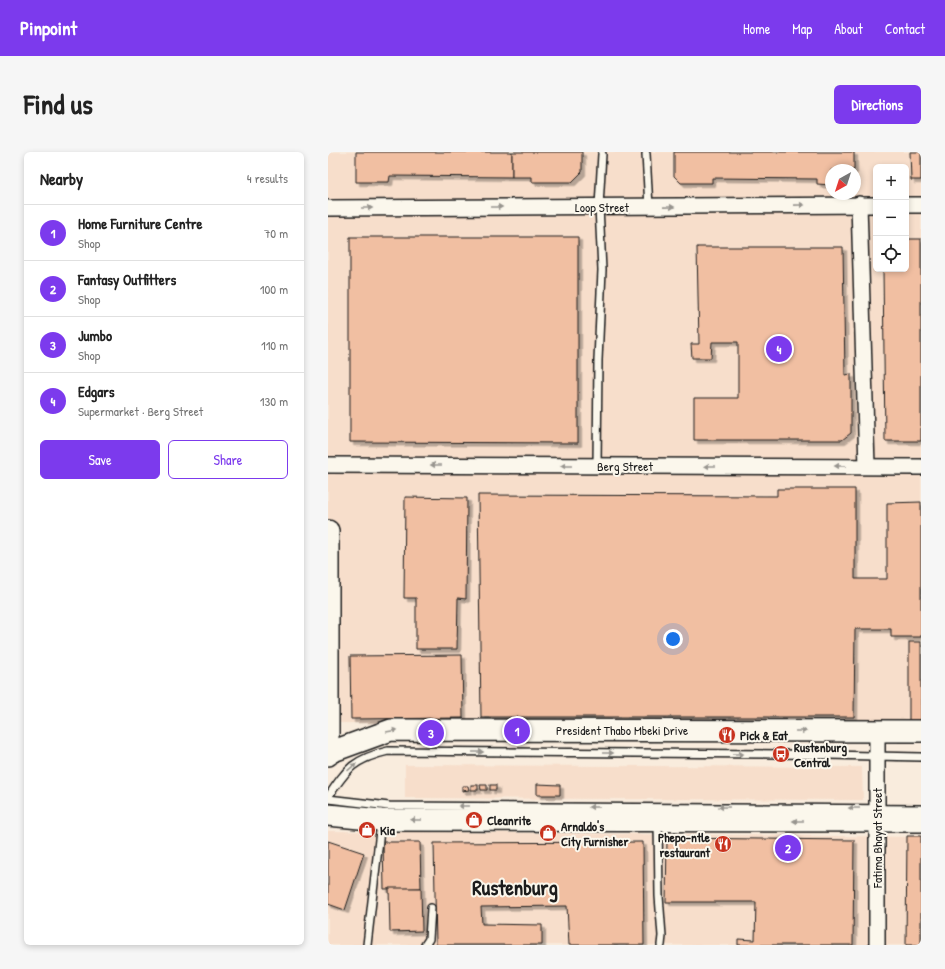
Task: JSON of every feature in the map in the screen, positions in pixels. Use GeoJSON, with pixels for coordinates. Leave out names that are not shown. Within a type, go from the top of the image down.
{"type":"FeatureCollection","features":[{"type":"Feature","properties":{"kind":"street"},"geometry":{"type":"LineString","coordinates":[[859,204],[867,466]]}},
{"type":"Feature","properties":{"kind":"street","name":"Loop Street"},"geometry":{"type":"LineString","coordinates":[[328,208],[873,205]]}},
{"type":"Feature","properties":{"kind":"street"},"geometry":{"type":"LineString","coordinates":[[909,205],[921,205]]}},
{"type":"Feature","properties":{"kind":"street","name":"Berg Street"},"geometry":{"type":"LineString","coordinates":[[328,465],[921,467]]}},
{"type":"Feature","properties":{"kind":"street"},"geometry":{"type":"LineString","coordinates":[[328,531],[328,754]]}},
{"type":"Feature","properties":{"kind":"street","name":"President Thabo Mbeki Drive"},"geometry":{"type":"LineString","coordinates":[[328,754],[392,730],[921,731]]}},
{"type":"Feature","properties":{"kind":"street","name":"Fatima Bhayat Street"},"geometry":{"type":"LineString","coordinates":[[877,731],[877,945]]}},
{"type":"Feature","properties":{"kind":"street"},"geometry":{"type":"LineString","coordinates":[[328,815],[381,820],[658,821],[876,815],[921,821]]}},
{"type":"Feature","properties":{"kind":"lane"},"geometry":{"type":"LineString","coordinates":[[597,466],[598,360],[602,270],[599,206],[602,154]]}},
{"type":"Feature","properties":{"kind":"lane"},"geometry":{"type":"LineString","coordinates":[[646,154],[649,207]]}},
{"type":"Feature","properties":{"kind":"lane"},"geometry":{"type":"LineString","coordinates":[[921,756],[877,757],[765,754],[388,751],[370,755],[352,765],[328,798],[389,806],[876,815],[921,809]]}},
{"type":"Feature","properties":{"kind":"lane"},"geometry":{"type":"LineString","coordinates":[[368,945],[381,820]]}},
{"type":"Feature","properties":{"kind":"lane"},"geometry":{"type":"LineString","coordinates":[[658,821],[659,896],[662,936],[661,945]]}},
{"type":"Feature","properties":{"kind":"lane"},"geometry":{"type":"LineString","coordinates":[[425,945],[429,939],[431,908]]}},
{"type":"Feature","properties":{"kind":"shaded area"},"geometry":{"type":"Polygon","coordinates":[[[328,152],[921,152],[921,725],[328,723],[328,152]]]}},
{"type":"Feature","properties":{"kind":"shaded area"},"geometry":{"type":"Polygon","coordinates":[[[405,765],[862,767],[863,800],[405,798],[405,765]]]}},
{"type":"Feature","properties":{"kind":"shaded area"},"geometry":{"type":"Polygon","coordinates":[[[328,831],[921,837],[921,945],[328,945],[328,831]]]}},
{"type":"Feature","properties":{"kind":"building"},"geometry":{"type":"Polygon","coordinates":[[[356,152],[512,152],[512,177],[390,176],[389,182],[356,182],[356,152]]]}},
{"type":"Feature","properties":{"kind":"building"},"geometry":{"type":"Polygon","coordinates":[[[512,152],[582,152],[582,172],[572,182],[532,182],[532,177],[512,177],[512,152]]]}},
{"type":"Feature","properties":{"kind":"building"},"geometry":{"type":"Polygon","coordinates":[[[674,152],[854,152],[854,164],[825,164],[825,185],[817,184],[817,179],[712,178],[712,183],[681,183],[674,176],[674,152]]]}},
{"type":"Feature","properties":{"kind":"building"},"geometry":{"type":"Polygon","coordinates":[[[910,152],[921,152],[921,180],[911,180],[910,152]]]}},
{"type":"Feature","properties":{"kind":"building"},"geometry":{"type":"Polygon","coordinates":[[[350,237],[578,237],[578,443],[350,442],[350,237]]]}},
{"type":"Feature","properties":{"kind":"building"},"geometry":{"type":"Polygon","coordinates":[[[909,239],[921,239],[921,441],[885,441],[883,272],[909,272],[909,239]]]}},
{"type":"Feature","properties":{"kind":"building"},"geometry":{"type":"Polygon","coordinates":[[[697,247],[843,247],[845,375],[851,374],[851,433],[842,440],[694,440],[694,398],[738,398],[738,342],[712,342],[711,358],[692,358],[691,344],[699,344],[697,247]]]}},
{"type":"Feature","properties":{"kind":"building"},"geometry":{"type":"Polygon","coordinates":[[[777,489],[855,489],[855,579],[887,579],[887,503],[921,502],[921,637],[891,637],[891,629],[855,629],[854,717],[481,717],[478,495],[777,496],[777,489]]]}},
{"type":"Feature","properties":{"kind":"building"},"geometry":{"type":"Polygon","coordinates":[[[405,497],[467,498],[466,599],[458,598],[457,649],[416,649],[416,598],[404,598],[405,497]]]}},
{"type":"Feature","properties":{"kind":"building"},"geometry":{"type":"Polygon","coordinates":[[[909,642],[921,642],[921,721],[909,721],[909,642]]]}},
{"type":"Feature","properties":{"kind":"building"},"geometry":{"type":"Polygon","coordinates":[[[462,655],[463,718],[351,719],[350,656],[462,655]]]}},
{"type":"Feature","properties":{"kind":"building"},"geometry":{"type":"Polygon","coordinates":[[[537,784],[560,785],[560,795],[537,795],[537,784]]]}},
{"type":"Feature","properties":{"kind":"building"},"geometry":{"type":"Polygon","coordinates":[[[471,785],[478,785],[478,790],[471,790],[471,785]]]}},
{"type":"Feature","properties":{"kind":"building"},"geometry":{"type":"Polygon","coordinates":[[[480,785],[487,785],[487,790],[481,790],[480,785]]]}},
{"type":"Feature","properties":{"kind":"building"},"geometry":{"type":"Polygon","coordinates":[[[490,785],[496,785],[496,790],[490,790],[490,785]]]}},
{"type":"Feature","properties":{"kind":"building"},"geometry":{"type":"Polygon","coordinates":[[[462,786],[468,786],[469,790],[462,791],[462,786]]]}},
{"type":"Feature","properties":{"kind":"building"},"geometry":{"type":"Polygon","coordinates":[[[907,836],[921,836],[921,945],[906,945],[907,836]]]}},
{"type":"Feature","properties":{"kind":"building"},"geometry":{"type":"Polygon","coordinates":[[[667,838],[854,840],[853,945],[738,945],[738,939],[755,940],[756,902],[666,902],[667,838]]]}},
{"type":"Feature","properties":{"kind":"building"},"geometry":{"type":"Polygon","coordinates":[[[328,841],[364,853],[345,910],[328,904],[328,841]]]}},
{"type":"Feature","properties":{"kind":"building"},"geometry":{"type":"Polygon","coordinates":[[[383,842],[420,842],[421,888],[384,889],[383,842]]]}},
{"type":"Feature","properties":{"kind":"building"},"geometry":{"type":"Polygon","coordinates":[[[643,842],[644,945],[569,945],[567,906],[481,907],[482,924],[542,925],[542,945],[436,945],[434,843],[643,842]]]}},
{"type":"Feature","properties":{"kind":"building"},"geometry":{"type":"Polygon","coordinates":[[[389,888],[421,888],[422,931],[390,932],[389,888]]]}},
{"type":"Feature","properties":{"kind":"place","name":"Edgars"},"geometry":{"type":"Point","coordinates":[779,349]}},
{"type":"Feature","properties":{"kind":"place","name":"Home Furniture Centre"},"geometry":{"type":"Point","coordinates":[517,731]}},
{"type":"Feature","properties":{"kind":"place","name":"Jumbo"},"geometry":{"type":"Point","coordinates":[431,733]}},
{"type":"Feature","properties":{"kind":"place","name":"Pick & Eat"},"geometry":{"type":"Point","coordinates":[727,735]}},
{"type":"Feature","properties":{"kind":"place","name":"Rustenburg Central"},"geometry":{"type":"Point","coordinates":[781,754]}},
{"type":"Feature","properties":{"kind":"place","name":"Cleanrite"},"geometry":{"type":"Point","coordinates":[474,820]}},
{"type":"Feature","properties":{"kind":"place","name":"Kia"},"geometry":{"type":"Point","coordinates":[367,830]}},
{"type":"Feature","properties":{"kind":"place","name":"Arnaldo's City Furnisher"},"geometry":{"type":"Point","coordinates":[548,833]}},
{"type":"Feature","properties":{"kind":"place","name":"Phepo-ntle restaurant"},"geometry":{"type":"Point","coordinates":[723,844]}},
{"type":"Feature","properties":{"kind":"place","name":"Fantasy Outfitters"},"geometry":{"type":"Point","coordinates":[788,848]}},
{"type":"Feature","properties":{"kind":"district","name":"Rustenburg"},"geometry":{"type":"Point","coordinates":[515,888]}}]}
